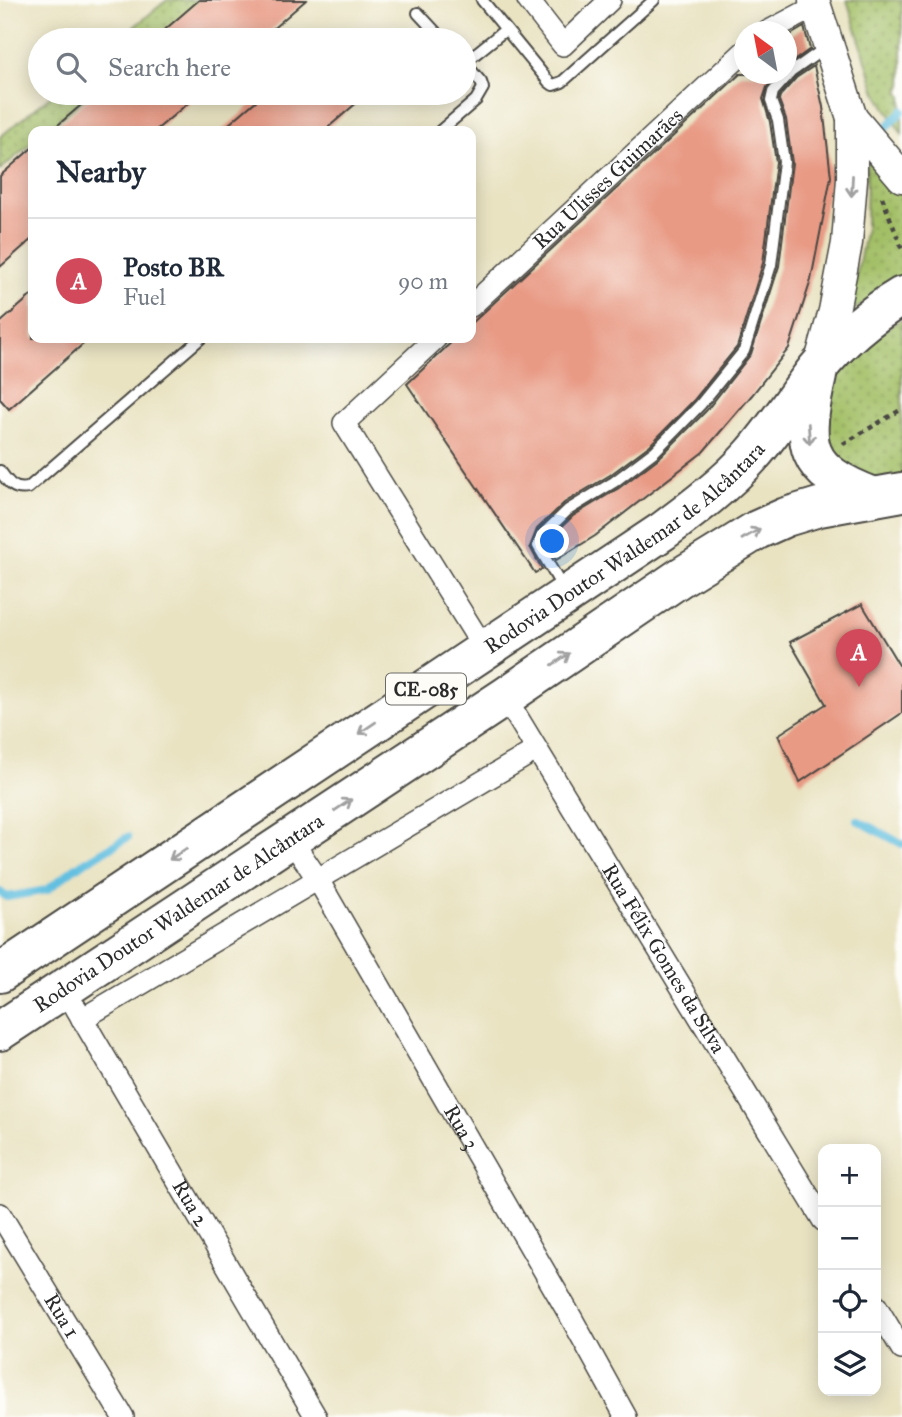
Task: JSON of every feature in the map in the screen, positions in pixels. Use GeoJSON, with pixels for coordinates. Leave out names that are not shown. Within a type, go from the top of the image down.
{"type":"FeatureCollection","features":[{"type":"Feature","properties":{"kind":"highway","name":"Rodovia Doutor Waldemar de Alcântara"},"geometry":{"type":"LineString","coordinates":[[0,973],[568,595],[663,531],[715,492],[752,455],[818,367],[852,333],[902,296]]}},
{"type":"Feature","properties":{"kind":"highway"},"geometry":{"type":"LineString","coordinates":[[818,367],[808,413],[810,448],[821,467],[838,482],[893,499]]}},
{"type":"Feature","properties":{"kind":"highway","name":"Rodovia Doutor Waldemar de Alcântara"},"geometry":{"type":"LineString","coordinates":[[0,1031],[73,1004],[291,840],[681,578],[757,530],[808,510],[893,499]]}},
{"type":"Feature","properties":{"kind":"main road"},"geometry":{"type":"LineString","coordinates":[[815,3],[852,118],[848,243],[834,311],[818,367]]}},
{"type":"Feature","properties":{"kind":"main road"},"geometry":{"type":"LineString","coordinates":[[852,118],[902,177]]}},
{"type":"Feature","properties":{"kind":"street"},"geometry":{"type":"LineString","coordinates":[[528,0],[563,45],[610,0]]}},
{"type":"Feature","properties":{"kind":"street"},"geometry":{"type":"LineString","coordinates":[[785,21],[815,3]]}},
{"type":"Feature","properties":{"kind":"street","name":"Rua Ulisses Guimarães"},"geometry":{"type":"LineString","coordinates":[[476,301],[734,61]]}},
{"type":"Feature","properties":{"kind":"street"},"geometry":{"type":"LineString","coordinates":[[431,343],[344,423],[485,650]]}},
{"type":"Feature","properties":{"kind":"street","name":"Rua Félix Gomes da Silva"},"geometry":{"type":"LineString","coordinates":[[505,697],[818,1212]]}},
{"type":"Feature","properties":{"kind":"street"},"geometry":{"type":"LineString","coordinates":[[73,1004],[317,878],[536,750]]}},
{"type":"Feature","properties":{"kind":"street","name":"Rua 3"},"geometry":{"type":"LineString","coordinates":[[291,840],[317,878],[626,1417]]}},
{"type":"Feature","properties":{"kind":"street","name":"Rua 2"},"geometry":{"type":"LineString","coordinates":[[73,1004],[316,1417]]}},
{"type":"Feature","properties":{"kind":"street","name":"Rua 1"},"geometry":{"type":"LineString","coordinates":[[0,1214],[123,1417]]}},
{"type":"Feature","properties":{"kind":"street"},"geometry":{"type":"LineString","coordinates":[[881,1314],[902,1349]]}},
{"type":"Feature","properties":{"kind":"lane"},"geometry":{"type":"LineString","coordinates":[[482,0],[549,82],[558,84],[654,0]]}},
{"type":"Feature","properties":{"kind":"lane"},"geometry":{"type":"LineString","coordinates":[[418,13],[432,28]]}},
{"type":"Feature","properties":{"kind":"lane"},"geometry":{"type":"LineString","coordinates":[[476,53],[505,30]]}},
{"type":"Feature","properties":{"kind":"lane"},"geometry":{"type":"LineString","coordinates":[[568,595],[538,546],[542,535],[568,510],[614,482],[655,451],[700,405],[744,351],[771,265],[784,162],[778,120],[771,101],[773,92],[791,72],[828,46]]}},
{"type":"Feature","properties":{"kind":"lane"},"geometry":{"type":"LineString","coordinates":[[476,76],[481,82],[481,94],[476,99]]}},
{"type":"Feature","properties":{"kind":"lane"},"geometry":{"type":"LineString","coordinates":[[446,126],[469,105]]}},
{"type":"Feature","properties":{"kind":"lane"},"geometry":{"type":"LineString","coordinates":[[0,471],[12,487],[28,488],[195,343]]}},
{"type":"Feature","properties":{"kind":"green space"},"geometry":{"type":"Polygon","coordinates":[[[167,0],[202,0],[168,28],[133,28],[167,0]]]}},
{"type":"Feature","properties":{"kind":"green space"},"geometry":{"type":"Polygon","coordinates":[[[847,0],[902,0],[902,84],[899,92],[902,96],[902,134],[876,92],[847,0]]]}},
{"type":"Feature","properties":{"kind":"green space"},"geometry":{"type":"Polygon","coordinates":[[[39,105],[77,105],[52,126],[28,126],[28,146],[0,170],[0,137],[39,105]]]}},
{"type":"Feature","properties":{"kind":"green space"},"geometry":{"type":"Polygon","coordinates":[[[867,160],[902,196],[902,278],[849,313],[866,228],[867,160]]]}},
{"type":"Feature","properties":{"kind":"green space"},"geometry":{"type":"Polygon","coordinates":[[[902,319],[902,476],[875,479],[837,461],[823,435],[835,382],[846,364],[864,346],[902,319]]]}},
{"type":"Feature","properties":{"kind":"building"},"geometry":{"type":"Polygon","coordinates":[[[199,0],[306,0],[274,28],[167,28],[199,0]]]}},
{"type":"Feature","properties":{"kind":"building"},"geometry":{"type":"Polygon","coordinates":[[[804,27],[810,49],[797,59],[797,31],[804,27]]]}},
{"type":"Feature","properties":{"kind":"building"},"geometry":{"type":"Polygon","coordinates":[[[814,66],[823,107],[831,177],[811,280],[789,348],[703,452],[595,536],[556,560],[547,545],[549,539],[573,516],[619,488],[660,457],[706,411],[751,354],[779,266],[792,163],[786,119],[779,100],[791,84],[797,84],[797,77],[814,66]]]}},
{"type":"Feature","properties":{"kind":"building"},"geometry":{"type":"Polygon","coordinates":[[[734,80],[734,84],[770,84],[763,99],[770,122],[776,162],[763,263],[737,347],[694,400],[650,445],[610,475],[564,503],[537,529],[530,547],[542,569],[535,573],[407,384],[451,343],[476,343],[476,319],[734,80]]]}},
{"type":"Feature","properties":{"kind":"building"},"geometry":{"type":"Polygon","coordinates":[[[81,105],[186,105],[161,126],[57,126],[81,105]]]}},
{"type":"Feature","properties":{"kind":"building"},"geometry":{"type":"Polygon","coordinates":[[[251,105],[354,105],[330,126],[227,126],[251,105]]]}},
{"type":"Feature","properties":{"kind":"building"},"geometry":{"type":"Polygon","coordinates":[[[28,151],[28,242],[0,267],[0,176],[28,151]]]}},
{"type":"Feature","properties":{"kind":"building"},"geometry":{"type":"Polygon","coordinates":[[[28,298],[28,343],[84,343],[9,409],[0,399],[0,323],[28,298]]]}},
{"type":"Feature","properties":{"kind":"building"},"geometry":{"type":"Polygon","coordinates":[[[862,604],[902,670],[902,713],[800,782],[778,735],[826,704],[790,642],[862,604]]]}},
{"type":"Feature","properties":{"kind":"waterway"},"geometry":{"type":"LineString","coordinates":[[884,130],[902,111]]}},
{"type":"Feature","properties":{"kind":"waterway"},"geometry":{"type":"LineString","coordinates":[[857,820],[902,844]]}},
{"type":"Feature","properties":{"kind":"waterway"},"geometry":{"type":"LineString","coordinates":[[0,892],[7,897],[47,890],[75,868],[128,837]]}},
{"type":"Feature","properties":{"kind":"place","name":"Posto BR"},"geometry":{"type":"Point","coordinates":[859,687]}}]}
